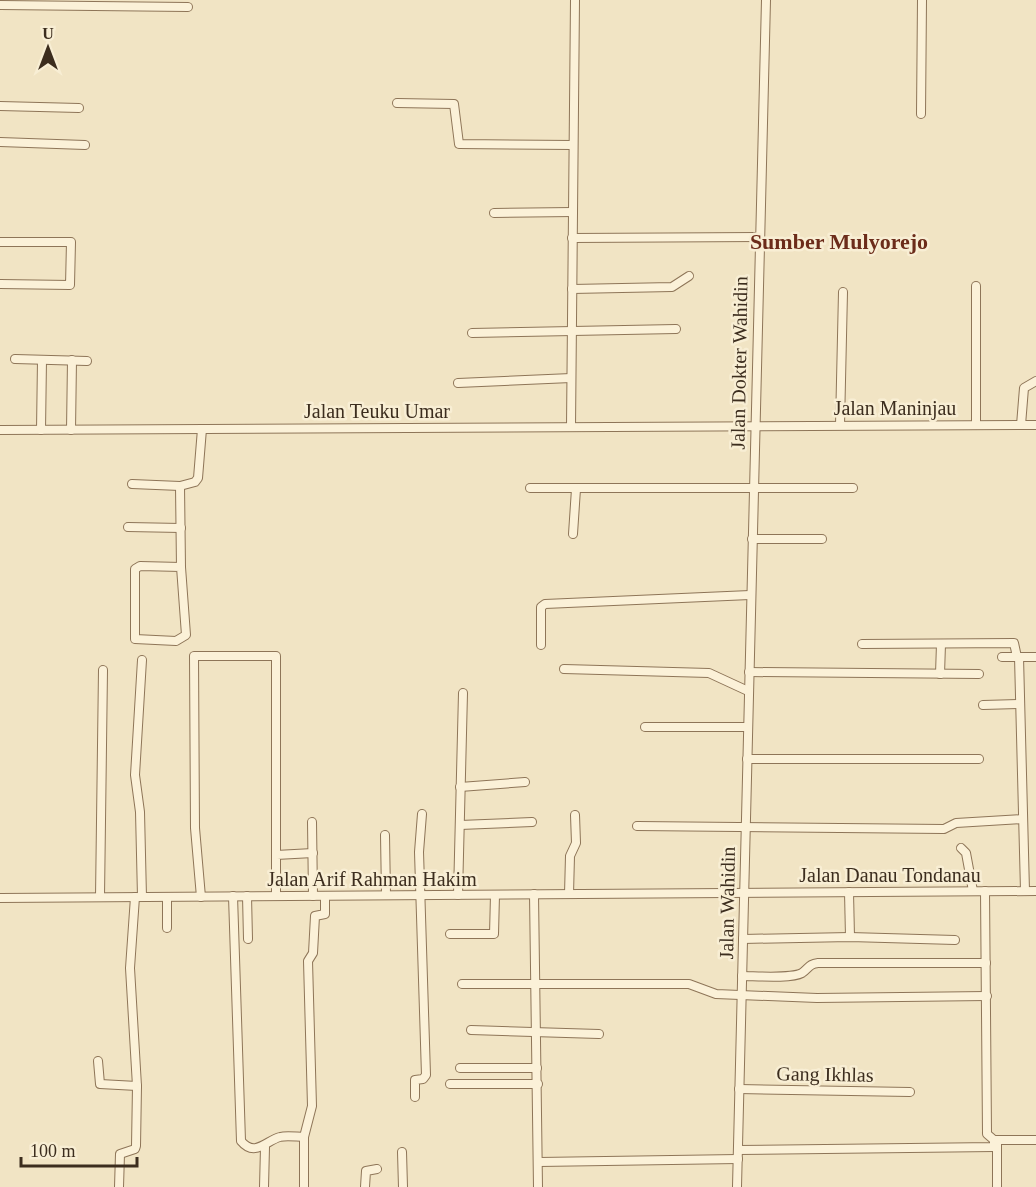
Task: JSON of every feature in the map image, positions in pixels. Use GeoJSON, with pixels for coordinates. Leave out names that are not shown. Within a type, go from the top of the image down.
{"type":"FeatureCollection","features":[{"type":"Feature","properties":{"kind":"street"},"geometry":{"type":"LineString","coordinates":[[571,427],[575,0]]}},
{"type":"Feature","properties":{"kind":"street","name":"Jalan Dokter Wahidin"},"geometry":{"type":"LineString","coordinates":[[750,620],[766,0]]}},
{"type":"Feature","properties":{"kind":"street"},"geometry":{"type":"LineString","coordinates":[[921,114],[922,0]]}},
{"type":"Feature","properties":{"kind":"street"},"geometry":{"type":"LineString","coordinates":[[0,5],[188,7]]}},
{"type":"Feature","properties":{"kind":"street"},"geometry":{"type":"LineString","coordinates":[[397,103],[454,104],[459,144],[573,146]]}},
{"type":"Feature","properties":{"kind":"street"},"geometry":{"type":"LineString","coordinates":[[0,106],[79,108]]}},
{"type":"Feature","properties":{"kind":"street"},"geometry":{"type":"LineString","coordinates":[[0,142],[85,145]]}},
{"type":"Feature","properties":{"kind":"street"},"geometry":{"type":"LineString","coordinates":[[494,213],[573,212]]}},
{"type":"Feature","properties":{"kind":"street"},"geometry":{"type":"LineString","coordinates":[[572,238],[759,237]]}},
{"type":"Feature","properties":{"kind":"street"},"geometry":{"type":"LineString","coordinates":[[0,242],[71,242],[70,285],[0,284]]}},
{"type":"Feature","properties":{"kind":"street"},"geometry":{"type":"LineString","coordinates":[[572,289],[672,287],[689,276]]}},
{"type":"Feature","properties":{"kind":"street"},"geometry":{"type":"LineString","coordinates":[[976,286],[976,425]]}},
{"type":"Feature","properties":{"kind":"street"},"geometry":{"type":"LineString","coordinates":[[840,425],[843,292]]}},
{"type":"Feature","properties":{"kind":"street"},"geometry":{"type":"LineString","coordinates":[[472,333],[676,329]]}},
{"type":"Feature","properties":{"kind":"street"},"geometry":{"type":"LineString","coordinates":[[15,359],[87,361]]}},
{"type":"Feature","properties":{"kind":"street"},"geometry":{"type":"LineString","coordinates":[[41,430],[42,360]]}},
{"type":"Feature","properties":{"kind":"street"},"geometry":{"type":"LineString","coordinates":[[71,430],[72,360]]}},
{"type":"Feature","properties":{"kind":"street"},"geometry":{"type":"LineString","coordinates":[[458,383],[571,378]]}},
{"type":"Feature","properties":{"kind":"street"},"geometry":{"type":"LineString","coordinates":[[1021,425],[1023,390],[1036,381]]}},
{"type":"Feature","properties":{"kind":"street","name":"Jalan Maninjau"},"geometry":{"type":"LineString","coordinates":[[754,425],[1036,425]]}},
{"type":"Feature","properties":{"kind":"street","name":"Jalan Teuku Umar"},"geometry":{"type":"LineString","coordinates":[[0,430],[754,425]]}},
{"type":"Feature","properties":{"kind":"street"},"geometry":{"type":"LineString","coordinates":[[132,484],[180,486],[195,482],[198,478],[202,429]]}},
{"type":"Feature","properties":{"kind":"street"},"geometry":{"type":"LineString","coordinates":[[180,486],[181,567],[186,635],[176,641],[135,639],[135,569],[140,566],[181,567]]}},
{"type":"Feature","properties":{"kind":"street"},"geometry":{"type":"LineString","coordinates":[[530,488],[853,488]]}},
{"type":"Feature","properties":{"kind":"street"},"geometry":{"type":"LineString","coordinates":[[573,534],[576,489]]}},
{"type":"Feature","properties":{"kind":"street"},"geometry":{"type":"LineString","coordinates":[[128,527],[181,528]]}},
{"type":"Feature","properties":{"kind":"street"},"geometry":{"type":"LineString","coordinates":[[752,539],[822,539]]}},
{"type":"Feature","properties":{"kind":"street"},"geometry":{"type":"LineString","coordinates":[[541,645],[541,607],[545,604],[750,595]]}},
{"type":"Feature","properties":{"kind":"street","name":"Jalan Wahidin"},"geometry":{"type":"LineString","coordinates":[[737,1187],[750,620]]}},
{"type":"Feature","properties":{"kind":"street"},"geometry":{"type":"LineString","coordinates":[[862,644],[1014,643],[1018,657],[1025,891]]}},
{"type":"Feature","properties":{"kind":"street"},"geometry":{"type":"LineString","coordinates":[[940,674],[941,644]]}},
{"type":"Feature","properties":{"kind":"street"},"geometry":{"type":"LineString","coordinates":[[201,897],[195,828],[194,656],[276,656],[276,896]]}},
{"type":"Feature","properties":{"kind":"street"},"geometry":{"type":"LineString","coordinates":[[1002,657],[1036,657]]}},
{"type":"Feature","properties":{"kind":"street"},"geometry":{"type":"LineString","coordinates":[[119,1187],[120,1154],[135,1149],[136,1146],[137,1086],[130,968],[139,897],[140,812],[135,775],[142,660]]}},
{"type":"Feature","properties":{"kind":"street"},"geometry":{"type":"LineString","coordinates":[[564,669],[709,672],[748,691]]}},
{"type":"Feature","properties":{"kind":"street"},"geometry":{"type":"LineString","coordinates":[[100,897],[103,670]]}},
{"type":"Feature","properties":{"kind":"street"},"geometry":{"type":"LineString","coordinates":[[749,672],[979,674]]}},
{"type":"Feature","properties":{"kind":"street"},"geometry":{"type":"LineString","coordinates":[[458,895],[463,693]]}},
{"type":"Feature","properties":{"kind":"street"},"geometry":{"type":"LineString","coordinates":[[983,705],[1020,704]]}},
{"type":"Feature","properties":{"kind":"street"},"geometry":{"type":"LineString","coordinates":[[645,727],[747,727]]}},
{"type":"Feature","properties":{"kind":"street"},"geometry":{"type":"LineString","coordinates":[[747,759],[979,759]]}},
{"type":"Feature","properties":{"kind":"street"},"geometry":{"type":"LineString","coordinates":[[460,787],[525,782]]}},
{"type":"Feature","properties":{"kind":"street"},"geometry":{"type":"LineString","coordinates":[[415,1097],[415,1080],[423,1079],[426,1075],[419,852],[422,814]]}},
{"type":"Feature","properties":{"kind":"street"},"geometry":{"type":"LineString","coordinates":[[569,894],[570,855],[576,843],[575,815]]}},
{"type":"Feature","properties":{"kind":"street"},"geometry":{"type":"LineString","coordinates":[[637,826],[944,829],[956,823],[1023,819]]}},
{"type":"Feature","properties":{"kind":"street"},"geometry":{"type":"LineString","coordinates":[[312,822],[313,896]]}},
{"type":"Feature","properties":{"kind":"street"},"geometry":{"type":"LineString","coordinates":[[460,825],[532,822]]}},
{"type":"Feature","properties":{"kind":"street"},"geometry":{"type":"LineString","coordinates":[[385,835],[386,895]]}},
{"type":"Feature","properties":{"kind":"street"},"geometry":{"type":"LineString","coordinates":[[962,848],[966,853],[973,891]]}},
{"type":"Feature","properties":{"kind":"street"},"geometry":{"type":"LineString","coordinates":[[276,855],[313,853]]}},
{"type":"Feature","properties":{"kind":"street"},"geometry":{"type":"LineString","coordinates":[[985,891],[987,1134],[995,1140],[1036,1140]]}},
{"type":"Feature","properties":{"kind":"street","name":"Jalan Danau Tondanau"},"geometry":{"type":"LineString","coordinates":[[744,893],[1036,891]]}},
{"type":"Feature","properties":{"kind":"street"},"geometry":{"type":"LineString","coordinates":[[849,892],[850,937]]}},
{"type":"Feature","properties":{"kind":"street","name":"Jalan Arif Rahman Hakim"},"geometry":{"type":"LineString","coordinates":[[0,898],[744,893]]}},
{"type":"Feature","properties":{"kind":"street"},"geometry":{"type":"LineString","coordinates":[[450,934],[494,934],[495,894]]}},
{"type":"Feature","properties":{"kind":"street"},"geometry":{"type":"LineString","coordinates":[[534,894],[538,1187]]}},
{"type":"Feature","properties":{"kind":"street"},"geometry":{"type":"LineString","coordinates":[[233,896],[241,1141],[251,1147],[265,1146],[281,1137],[304,1137]]}},
{"type":"Feature","properties":{"kind":"street"},"geometry":{"type":"LineString","coordinates":[[247,896],[248,939]]}},
{"type":"Feature","properties":{"kind":"street"},"geometry":{"type":"LineString","coordinates":[[304,1187],[304,1137],[312,1106],[308,961],[313,952],[315,916],[325,913],[325,896]]}},
{"type":"Feature","properties":{"kind":"street"},"geometry":{"type":"LineString","coordinates":[[167,897],[167,928]]}},
{"type":"Feature","properties":{"kind":"street"},"geometry":{"type":"LineString","coordinates":[[743,939],[850,937],[955,940]]}},
{"type":"Feature","properties":{"kind":"street"},"geometry":{"type":"LineString","coordinates":[[742,976],[802,973],[810,964],[818,963],[986,963]]}},
{"type":"Feature","properties":{"kind":"street"},"geometry":{"type":"LineString","coordinates":[[462,984],[689,984],[706,992],[817,998],[987,996]]}},
{"type":"Feature","properties":{"kind":"street"},"geometry":{"type":"LineString","coordinates":[[471,1030],[599,1034]]}},
{"type":"Feature","properties":{"kind":"street"},"geometry":{"type":"LineString","coordinates":[[98,1061],[100,1084],[137,1086]]}},
{"type":"Feature","properties":{"kind":"street"},"geometry":{"type":"LineString","coordinates":[[460,1068],[537,1068]]}},
{"type":"Feature","properties":{"kind":"street"},"geometry":{"type":"LineString","coordinates":[[450,1084],[538,1084]]}},
{"type":"Feature","properties":{"kind":"street","name":"Gang Ikhlas"},"geometry":{"type":"LineString","coordinates":[[739,1089],[910,1092]]}},
{"type":"Feature","properties":{"kind":"street"},"geometry":{"type":"LineString","coordinates":[[738,1150],[994,1147],[995,1140]]}},
{"type":"Feature","properties":{"kind":"street"},"geometry":{"type":"LineString","coordinates":[[995,1140],[997,1187]]}},
{"type":"Feature","properties":{"kind":"street"},"geometry":{"type":"LineString","coordinates":[[264,1187],[265,1146]]}},
{"type":"Feature","properties":{"kind":"street"},"geometry":{"type":"LineString","coordinates":[[402,1152],[403,1187]]}},
{"type":"Feature","properties":{"kind":"street"},"geometry":{"type":"LineString","coordinates":[[539,1162],[738,1159]]}},
{"type":"Feature","properties":{"kind":"street"},"geometry":{"type":"LineString","coordinates":[[365,1187],[366,1171],[377,1169]]}},
{"type":"Feature","properties":{"kind":"district","name":"Sumber Mulyorejo"},"geometry":{"type":"Point","coordinates":[839,241]}}]}
